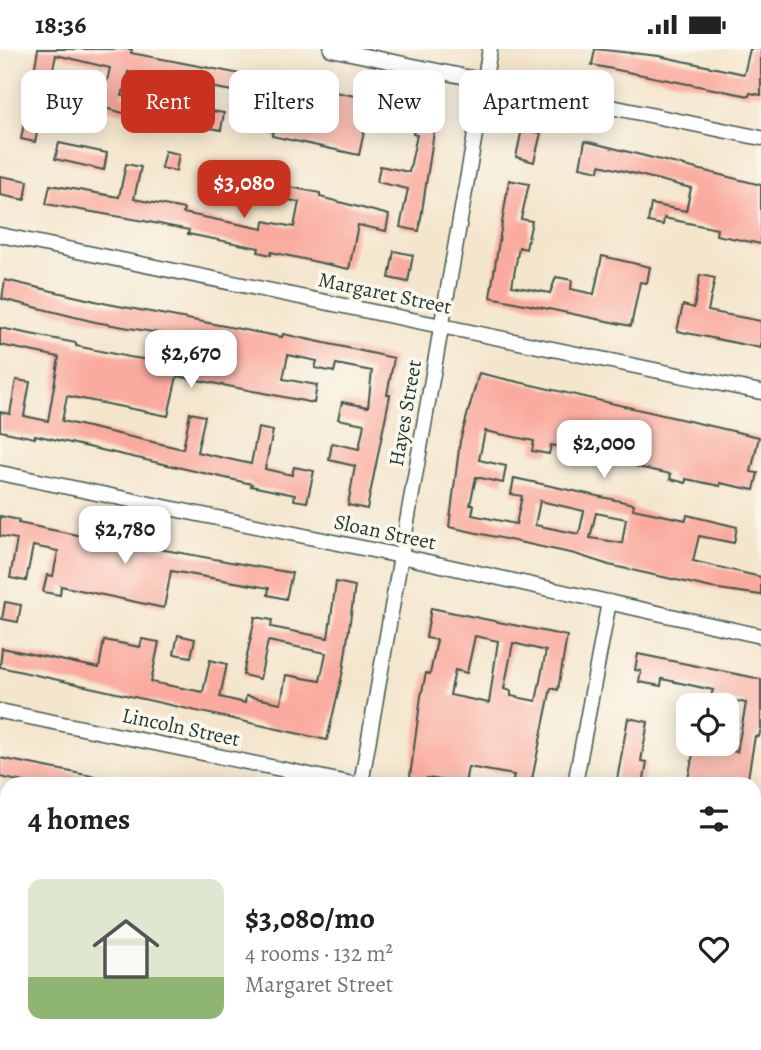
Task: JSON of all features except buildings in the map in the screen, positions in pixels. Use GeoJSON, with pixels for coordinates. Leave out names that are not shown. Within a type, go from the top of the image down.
{"type":"FeatureCollection","features":[{"type":"Feature","properties":{"kind":"street"},"geometry":{"type":"LineString","coordinates":[[331,49],[459,76]]}},
{"type":"Feature","properties":{"kind":"street","name":"Hayes Street"},"geometry":{"type":"LineString","coordinates":[[487,70],[490,49]]}},
{"type":"Feature","properties":{"kind":"street"},"geometry":{"type":"LineString","coordinates":[[614,108],[761,138]]}},
{"type":"Feature","properties":{"kind":"street","name":"Hayes Street"},"geometry":{"type":"LineString","coordinates":[[362,777],[476,133]]}},
{"type":"Feature","properties":{"kind":"street","name":"Margaret Street"},"geometry":{"type":"LineString","coordinates":[[0,235],[761,392]]}},
{"type":"Feature","properties":{"kind":"street","name":"Sloan Street"},"geometry":{"type":"LineString","coordinates":[[0,473],[401,556],[761,636]]}},
{"type":"Feature","properties":{"kind":"street"},"geometry":{"type":"LineString","coordinates":[[576,777],[609,602]]}},
{"type":"Feature","properties":{"kind":"street","name":"Lincoln Street"},"geometry":{"type":"LineString","coordinates":[[0,711],[320,777]]}}]}
